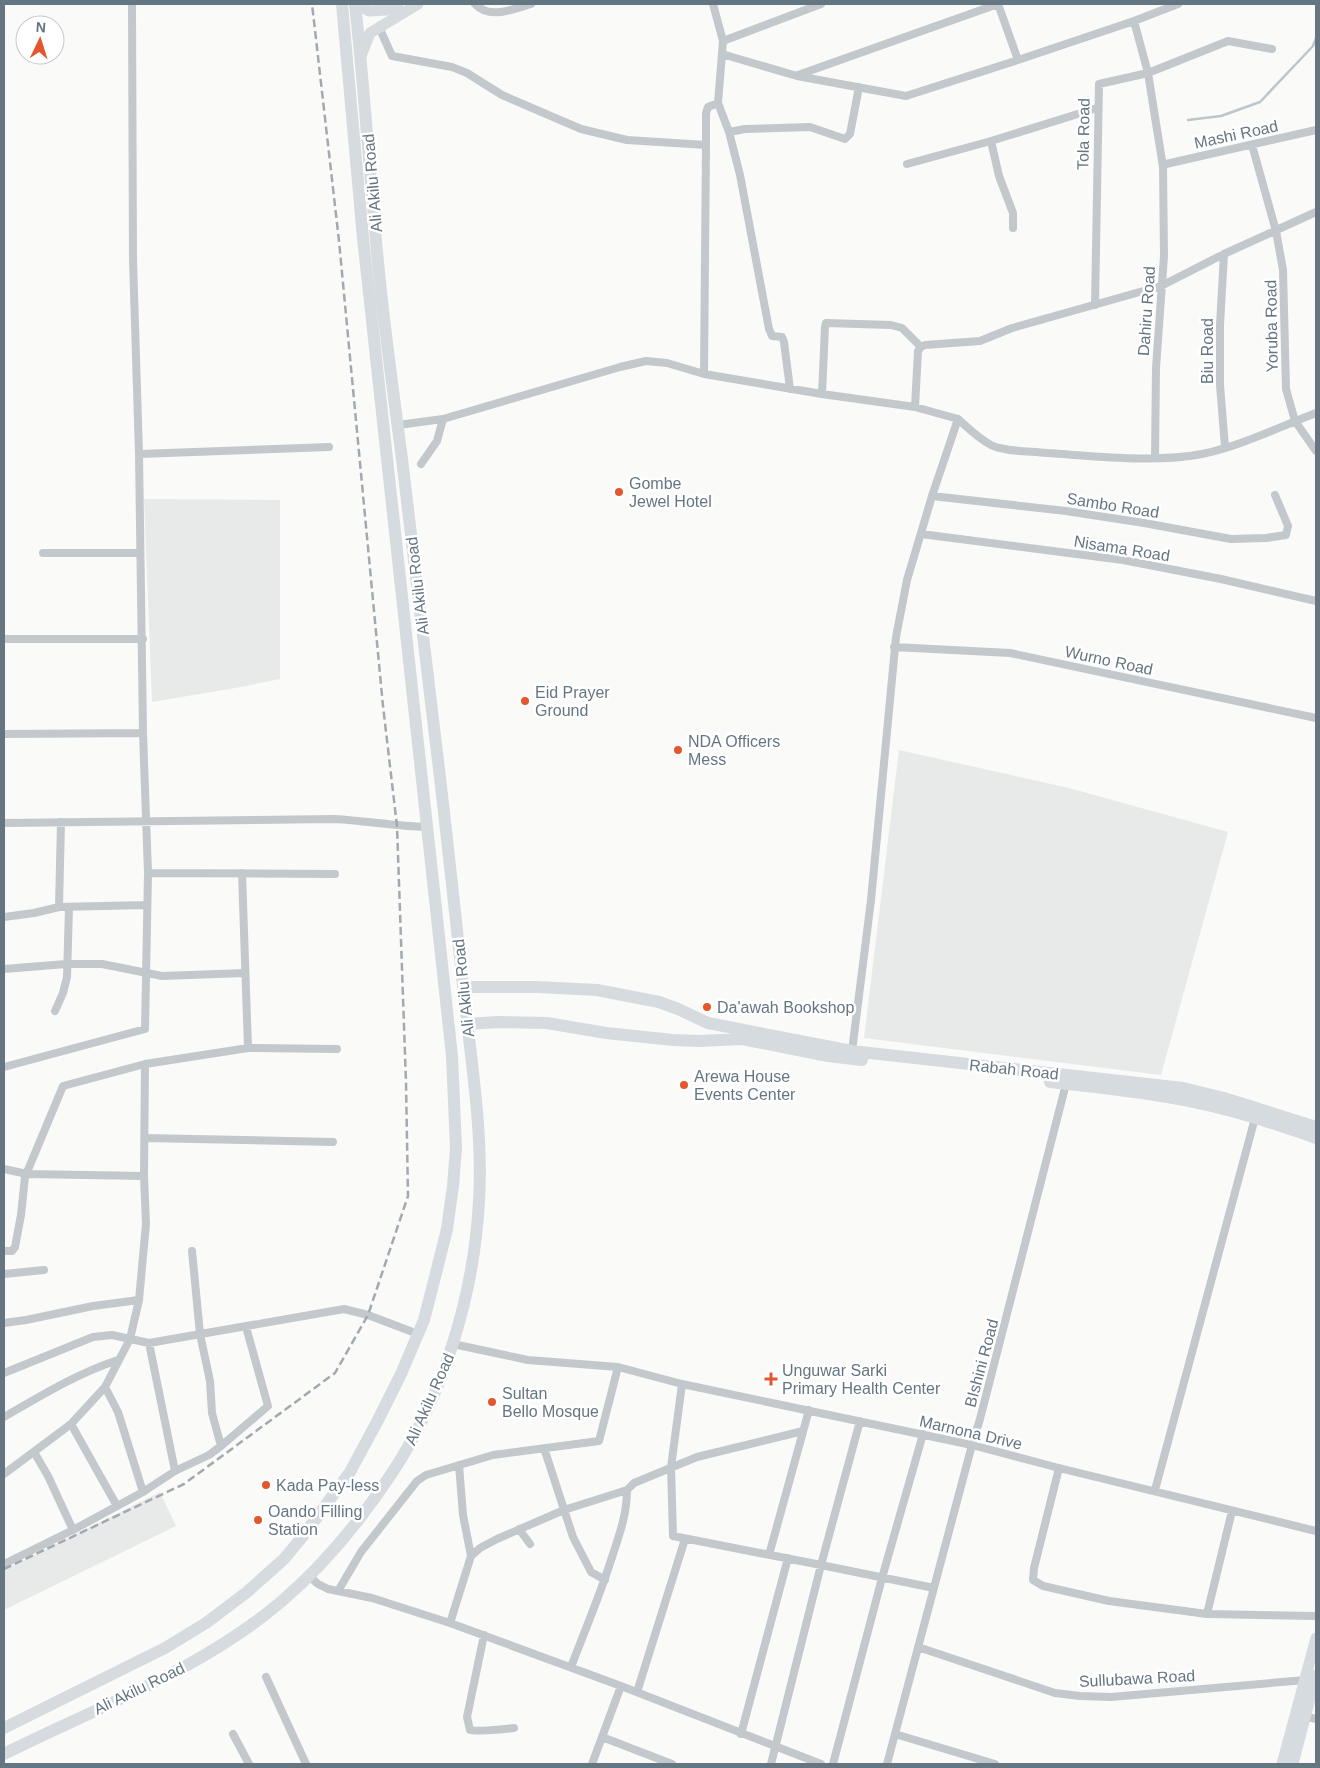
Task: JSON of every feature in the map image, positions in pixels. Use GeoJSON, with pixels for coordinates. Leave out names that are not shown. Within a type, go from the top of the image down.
{"type":"FeatureCollection","features":[{"type":"Feature","properties":{"kind":"main road","name":"Ali Akilu Road"},"geometry":{"type":"LineString","coordinates":[[4,1728],[165,1648],[206,1623],[247,1592],[284,1558],[303,1536],[350,1472],[401,1374],[424,1320],[446,1229],[456,1148],[452,1056],[363,238],[342,4]]}},
{"type":"Feature","properties":{"kind":"main road","name":"Ali Akilu Road"},"geometry":{"type":"LineString","coordinates":[[4,1754],[131,1694],[213,1650],[280,1603],[309,1576],[357,1523],[394,1470],[424,1418],[453,1344],[470,1272],[479,1204],[478,1136],[442,798],[382,300],[356,4]]}},
{"type":"Feature","properties":{"kind":"main road"},"geometry":{"type":"LineString","coordinates":[[363,238],[376,237]]}},
{"type":"Feature","properties":{"kind":"main road","name":"Rabah Road"},"geometry":{"type":"LineString","coordinates":[[463,987],[537,987],[597,990],[659,1002],[678,1008],[708,1023],[852,1051],[1183,1088],[1224,1098],[1316,1127]]}},
{"type":"Feature","properties":{"kind":"main road","name":"Rabah Road"},"geometry":{"type":"LineString","coordinates":[[467,1024],[498,1022],[547,1023],[606,1033],[674,1040],[742,1039],[851,1059],[1066,1084],[1181,1100],[1255,1118],[1316,1138]]}},
{"type":"Feature","properties":{"kind":"street"},"geometry":{"type":"LineString","coordinates":[[4,1067],[145,1029],[148,873],[143,732],[143,639],[133,260],[132,4]]}},
{"type":"Feature","properties":{"kind":"street"},"geometry":{"type":"LineString","coordinates":[[356,4],[369,11],[386,10],[398,4]]}},
{"type":"Feature","properties":{"kind":"street"},"geometry":{"type":"LineString","coordinates":[[361,56],[370,33],[418,4]]}},
{"type":"Feature","properties":{"kind":"street"},"geometry":{"type":"LineString","coordinates":[[475,4],[481,10],[491,12],[503,12],[531,4]]}},
{"type":"Feature","properties":{"kind":"street"},"geometry":{"type":"LineString","coordinates":[[713,4],[723,41],[718,103],[729,132],[740,175],[769,329],[772,336],[782,337],[784,342],[790,389]]}},
{"type":"Feature","properties":{"kind":"street"},"geometry":{"type":"LineString","coordinates":[[723,41],[821,4]]}},
{"type":"Feature","properties":{"kind":"street"},"geometry":{"type":"LineString","coordinates":[[797,76],[998,4],[1018,60]]}},
{"type":"Feature","properties":{"kind":"street"},"geometry":{"type":"LineString","coordinates":[[722,54],[797,76],[906,96],[1134,21],[1178,4]]}},
{"type":"Feature","properties":{"kind":"street","name":"Dahiru Road"},"geometry":{"type":"LineString","coordinates":[[1134,21],[1148,73],[1163,167],[1164,256],[1156,368],[1155,457]]}},
{"type":"Feature","properties":{"kind":"street"},"geometry":{"type":"LineString","coordinates":[[379,27],[392,56],[452,67],[468,73],[502,96],[581,129],[627,140],[706,145]]}},
{"type":"Feature","properties":{"kind":"street","name":"Tola Road"},"geometry":{"type":"LineString","coordinates":[[1095,305],[1099,84],[1148,73],[1228,41],[1272,49]]}},
{"type":"Feature","properties":{"kind":"street"},"geometry":{"type":"LineString","coordinates":[[729,132],[810,127],[845,139],[850,134],[859,87]]}},
{"type":"Feature","properties":{"kind":"street"},"geometry":{"type":"LineString","coordinates":[[704,374],[706,113],[708,107],[718,103]]}},
{"type":"Feature","properties":{"kind":"street"},"geometry":{"type":"LineString","coordinates":[[907,164],[991,141],[1098,108]]}},
{"type":"Feature","properties":{"kind":"street","name":"Mashi Road"},"geometry":{"type":"LineString","coordinates":[[1163,167],[1166,164],[1316,130]]}},
{"type":"Feature","properties":{"kind":"street"},"geometry":{"type":"LineString","coordinates":[[991,141],[999,176],[1012,208],[1013,228]]}},
{"type":"Feature","properties":{"kind":"street","name":"Yoruba Road"},"geometry":{"type":"LineString","coordinates":[[1252,145],[1276,231],[1283,270],[1286,389],[1295,421],[1316,452]]}},
{"type":"Feature","properties":{"kind":"street"},"geometry":{"type":"LineString","coordinates":[[915,407],[918,352],[925,345],[980,341],[1012,328],[1161,286],[1224,254],[1316,212]]}},
{"type":"Feature","properties":{"kind":"street","name":"Biu Road"},"geometry":{"type":"LineString","coordinates":[[1224,254],[1220,325],[1220,385],[1225,447]]}},
{"type":"Feature","properties":{"kind":"street"},"geometry":{"type":"LineString","coordinates":[[822,394],[826,323],[891,325],[902,328],[921,347]]}},
{"type":"Feature","properties":{"kind":"street"},"geometry":{"type":"LineString","coordinates":[[398,424],[443,419],[620,366],[646,361],[667,363],[704,374],[790,389],[915,407],[958,419],[991,446],[1013,450],[1092,456],[1174,458],[1225,447],[1316,413]]}},
{"type":"Feature","properties":{"kind":"street"},"geometry":{"type":"LineString","coordinates":[[421,464],[438,441],[443,419]]}},
{"type":"Feature","properties":{"kind":"street"},"geometry":{"type":"LineString","coordinates":[[852,1051],[871,900],[894,647],[907,580],[932,496],[958,419]]}},
{"type":"Feature","properties":{"kind":"street"},"geometry":{"type":"LineString","coordinates":[[139,454],[329,447]]}},
{"type":"Feature","properties":{"kind":"street","name":"Sambo Road"},"geometry":{"type":"LineString","coordinates":[[932,496],[1066,511],[1231,539],[1266,538],[1286,535],[1288,526],[1275,495]]}},
{"type":"Feature","properties":{"kind":"street","name":"Nisama Road"},"geometry":{"type":"LineString","coordinates":[[921,534],[1123,560],[1221,579],[1316,601]]}},
{"type":"Feature","properties":{"kind":"street"},"geometry":{"type":"LineString","coordinates":[[43,553],[140,553]]}},
{"type":"Feature","properties":{"kind":"street"},"geometry":{"type":"LineString","coordinates":[[4,639],[143,639]]}},
{"type":"Feature","properties":{"kind":"street","name":"Wurno Road"},"geometry":{"type":"LineString","coordinates":[[894,647],[1010,653],[1316,718]]}},
{"type":"Feature","properties":{"kind":"street"},"geometry":{"type":"LineString","coordinates":[[4,734],[143,732]]}},
{"type":"Feature","properties":{"kind":"street"},"geometry":{"type":"LineString","coordinates":[[4,822],[335,819],[371,821],[397,826],[426,827]]}},
{"type":"Feature","properties":{"kind":"street"},"geometry":{"type":"LineString","coordinates":[[59,907],[61,822]]}},
{"type":"Feature","properties":{"kind":"street"},"geometry":{"type":"LineString","coordinates":[[148,873],[336,874]]}},
{"type":"Feature","properties":{"kind":"street"},"geometry":{"type":"LineString","coordinates":[[242,873],[248,1048]]}},
{"type":"Feature","properties":{"kind":"street"},"geometry":{"type":"LineString","coordinates":[[4,917],[59,907],[147,905]]}},
{"type":"Feature","properties":{"kind":"street"},"geometry":{"type":"LineString","coordinates":[[55,1011],[63,993],[67,977],[69,907]]}},
{"type":"Feature","properties":{"kind":"street"},"geometry":{"type":"LineString","coordinates":[[4,969],[66,964],[102,964],[162,976],[245,973]]}},
{"type":"Feature","properties":{"kind":"street"},"geometry":{"type":"LineString","coordinates":[[4,1251],[14,1250],[19,1228],[25,1177],[63,1086],[145,1064],[248,1048],[337,1049]]}},
{"type":"Feature","properties":{"kind":"street"},"geometry":{"type":"LineString","coordinates":[[4,1474],[71,1424],[105,1387],[130,1339],[139,1300],[145,1244],[145,1064]]}},
{"type":"Feature","properties":{"kind":"street","name":"BIshini Road"},"geometry":{"type":"LineString","coordinates":[[887,1764],[990,1382],[1066,1084]]}},
{"type":"Feature","properties":{"kind":"street"},"geometry":{"type":"LineString","coordinates":[[1154,1490],[1255,1118]]}},
{"type":"Feature","properties":{"kind":"street"},"geometry":{"type":"LineString","coordinates":[[145,1138],[332,1142]]}},
{"type":"Feature","properties":{"kind":"street"},"geometry":{"type":"LineString","coordinates":[[4,1169],[27,1174],[144,1176]]}},
{"type":"Feature","properties":{"kind":"street"},"geometry":{"type":"LineString","coordinates":[[192,1251],[200,1334],[210,1381],[212,1413],[221,1446]]}},
{"type":"Feature","properties":{"kind":"street"},"geometry":{"type":"LineString","coordinates":[[4,1274],[44,1270]]}},
{"type":"Feature","properties":{"kind":"street"},"geometry":{"type":"LineString","coordinates":[[4,1323],[93,1306],[139,1300]]}},
{"type":"Feature","properties":{"kind":"street"},"geometry":{"type":"LineString","coordinates":[[4,1373],[93,1337],[112,1335],[149,1343],[344,1309],[368,1315],[418,1334]]}},
{"type":"Feature","properties":{"kind":"street"},"geometry":{"type":"LineString","coordinates":[[4,1564],[74,1530],[143,1492],[175,1471],[209,1455],[268,1406],[246,1327]]}},
{"type":"Feature","properties":{"kind":"street"},"geometry":{"type":"LineString","coordinates":[[149,1343],[175,1471]]}},
{"type":"Feature","properties":{"kind":"street","name":"Marnona Drive"},"geometry":{"type":"LineString","coordinates":[[453,1344],[528,1360],[618,1367],[682,1384],[972,1445],[1316,1531]]}},
{"type":"Feature","properties":{"kind":"street"},"geometry":{"type":"LineString","coordinates":[[4,1417],[37,1397],[101,1366],[118,1360]]}},
{"type":"Feature","properties":{"kind":"street"},"geometry":{"type":"LineString","coordinates":[[338,1591],[361,1552],[417,1481],[426,1475],[493,1455],[599,1441],[618,1367]]}},
{"type":"Feature","properties":{"kind":"street"},"geometry":{"type":"LineString","coordinates":[[682,1384],[672,1467],[673,1536],[934,1588]]}},
{"type":"Feature","properties":{"kind":"street"},"geometry":{"type":"LineString","coordinates":[[105,1387],[118,1412],[143,1492]]}},
{"type":"Feature","properties":{"kind":"street"},"geometry":{"type":"LineString","coordinates":[[769,1555],[808,1410]]}},
{"type":"Feature","properties":{"kind":"street"},"geometry":{"type":"LineString","coordinates":[[771,1764],[821,1564],[860,1421]]}},
{"type":"Feature","properties":{"kind":"street"},"geometry":{"type":"LineString","coordinates":[[71,1424],[117,1506]]}},
{"type":"Feature","properties":{"kind":"street"},"geometry":{"type":"LineString","coordinates":[[471,1556],[497,1538],[564,1510],[627,1490],[634,1483],[697,1457],[803,1431]]}},
{"type":"Feature","properties":{"kind":"street"},"geometry":{"type":"LineString","coordinates":[[833,1764],[882,1578],[923,1434]]}},
{"type":"Feature","properties":{"kind":"street"},"geometry":{"type":"LineString","coordinates":[[544,1448],[573,1537],[591,1572],[605,1580]]}},
{"type":"Feature","properties":{"kind":"street"},"geometry":{"type":"LineString","coordinates":[[34,1452],[48,1476],[74,1530]]}},
{"type":"Feature","properties":{"kind":"street"},"geometry":{"type":"LineString","coordinates":[[450,1623],[471,1556],[463,1515],[459,1465]]}},
{"type":"Feature","properties":{"kind":"street"},"geometry":{"type":"LineString","coordinates":[[1059,1468],[1034,1568],[1033,1580],[1042,1586],[1109,1601],[1207,1614],[1316,1616]]}},
{"type":"Feature","properties":{"kind":"street"},"geometry":{"type":"LineString","coordinates":[[571,1667],[605,1580],[622,1528],[627,1506],[627,1490]]}},
{"type":"Feature","properties":{"kind":"street"},"geometry":{"type":"LineString","coordinates":[[1207,1614],[1232,1511]]}},
{"type":"Feature","properties":{"kind":"street"},"geometry":{"type":"LineString","coordinates":[[519,1529],[530,1544]]}},
{"type":"Feature","properties":{"kind":"street"},"geometry":{"type":"LineString","coordinates":[[637,1692],[685,1539]]}},
{"type":"Feature","properties":{"kind":"street"},"geometry":{"type":"LineString","coordinates":[[741,1734],[788,1558]]}},
{"type":"Feature","properties":{"kind":"street"},"geometry":{"type":"LineString","coordinates":[[309,1576],[323,1586],[372,1598],[484,1635],[821,1764]]}},
{"type":"Feature","properties":{"kind":"street"},"geometry":{"type":"LineString","coordinates":[[484,1635],[467,1717],[470,1730],[476,1732],[485,1729],[514,1728]]}},
{"type":"Feature","properties":{"kind":"street"},"geometry":{"type":"LineString","coordinates":[[1282,1764],[1306,1717],[1305,1680],[1316,1638]]}},
{"type":"Feature","properties":{"kind":"street","name":"Sullubawa Road"},"geometry":{"type":"LineString","coordinates":[[918,1647],[1055,1693],[1080,1696],[1111,1697],[1305,1680]]}},
{"type":"Feature","properties":{"kind":"street"},"geometry":{"type":"LineString","coordinates":[[1293,1764],[1316,1675]]}},
{"type":"Feature","properties":{"kind":"street"},"geometry":{"type":"LineString","coordinates":[[266,1677],[306,1764]]}},
{"type":"Feature","properties":{"kind":"street"},"geometry":{"type":"LineString","coordinates":[[592,1764],[621,1686]]}},
{"type":"Feature","properties":{"kind":"street"},"geometry":{"type":"LineString","coordinates":[[233,1734],[249,1764]]}},
{"type":"Feature","properties":{"kind":"street"},"geometry":{"type":"LineString","coordinates":[[895,1734],[995,1764]]}},
{"type":"Feature","properties":{"kind":"street"},"geometry":{"type":"LineString","coordinates":[[602,1737],[672,1764]]}},
{"type":"Feature","properties":{"kind":"shaded area"},"geometry":{"type":"Polygon","coordinates":[[[144,499],[280,500],[280,679],[152,702],[144,499]]]}},
{"type":"Feature","properties":{"kind":"shaded area"},"geometry":{"type":"Polygon","coordinates":[[[899,750],[1069,788],[1228,832],[1161,1075],[864,1038],[899,750]]]}},
{"type":"Feature","properties":{"kind":"shaded area"},"geometry":{"type":"Polygon","coordinates":[[[160,1492],[176,1526],[4,1610],[4,1570],[160,1492]]]}},
{"type":"Feature","properties":{"kind":"waterway"},"geometry":{"type":"LineString","coordinates":[[1188,120],[1221,116],[1260,102],[1313,46],[1316,38]]}},
{"type":"Feature","properties":{"kind":"railway"},"geometry":{"type":"LineString","coordinates":[[4,1569],[184,1484],[335,1373],[368,1315],[408,1196],[397,826],[383,706],[339,241],[312,4]]}},
{"type":"Feature","properties":{"kind":"place","name":"Gombe Jewel Hotel"},"geometry":{"type":"Point","coordinates":[619,492]}},
{"type":"Feature","properties":{"kind":"place","name":"Eid Prayer Ground"},"geometry":{"type":"Point","coordinates":[525,701]}},
{"type":"Feature","properties":{"kind":"place","name":"NDA Officers Mess"},"geometry":{"type":"Point","coordinates":[678,750]}},
{"type":"Feature","properties":{"kind":"place","name":"Da'awah Bookshop"},"geometry":{"type":"Point","coordinates":[707,1007]}},
{"type":"Feature","properties":{"kind":"place","name":"Arewa House Events Center"},"geometry":{"type":"Point","coordinates":[684,1085]}},
{"type":"Feature","properties":{"kind":"place","name":"Unguwar Sarki Primary Health Center"},"geometry":{"type":"Point","coordinates":[771,1379]}},
{"type":"Feature","properties":{"kind":"place","name":"Sultan Bello Mosque"},"geometry":{"type":"Point","coordinates":[492,1402]}},
{"type":"Feature","properties":{"kind":"place","name":"Kada Pay-less"},"geometry":{"type":"Point","coordinates":[266,1485]}},
{"type":"Feature","properties":{"kind":"place","name":"Oando Filling Station"},"geometry":{"type":"Point","coordinates":[258,1520]}}]}
